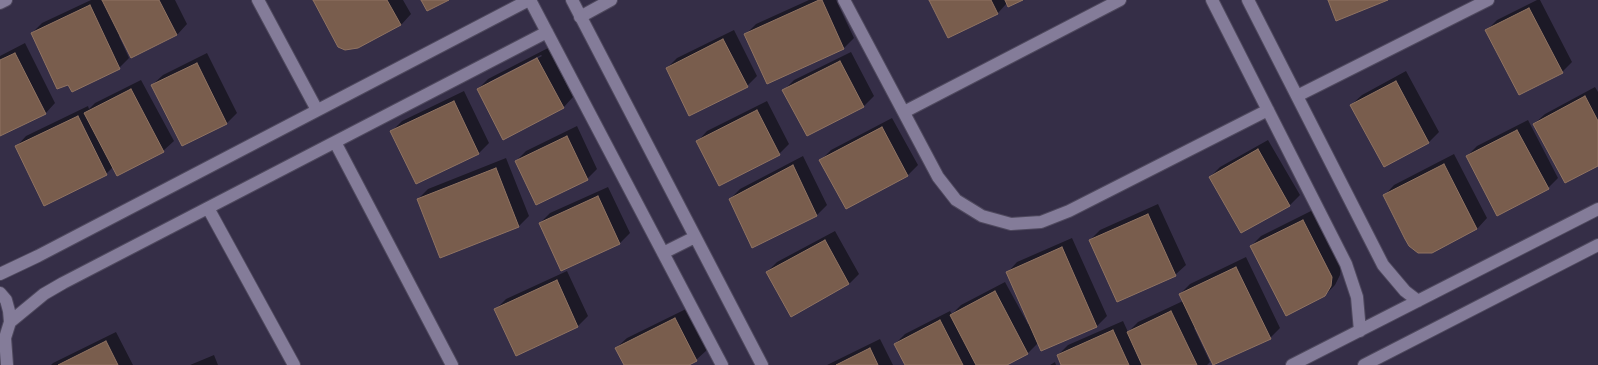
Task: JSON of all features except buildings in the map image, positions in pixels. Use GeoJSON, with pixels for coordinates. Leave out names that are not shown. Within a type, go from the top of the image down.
{"type":"FeatureCollection","features":[{"type":"Feature","properties":{"kind":"street"},"geometry":{"type":"LineString","coordinates":[[0,3],[6,0]]}},
{"type":"Feature","properties":{"kind":"street"},"geometry":{"type":"LineString","coordinates":[[258,0],[317,110]]}},
{"type":"Feature","properties":{"kind":"street"},"geometry":{"type":"LineString","coordinates":[[0,274],[45,253],[530,0],[722,365]]}},
{"type":"Feature","properties":{"kind":"street"},"geometry":{"type":"LineString","coordinates":[[572,0],[762,365]]}},
{"type":"Feature","properties":{"kind":"street"},"geometry":{"type":"LineString","coordinates":[[580,16],[611,0]]}},
{"type":"Feature","properties":{"kind":"street"},"geometry":{"type":"LineString","coordinates":[[844,0],[938,177],[956,200],[982,216],[1011,224],[1041,222],[1069,211],[1268,110]]}},
{"type":"Feature","properties":{"kind":"street"},"geometry":{"type":"LineString","coordinates":[[904,112],[1120,0]]}},
{"type":"Feature","properties":{"kind":"street"},"geometry":{"type":"LineString","coordinates":[[1212,0],[1353,280],[1359,308],[1360,331]]}},
{"type":"Feature","properties":{"kind":"street"},"geometry":{"type":"LineString","coordinates":[[1248,0],[1383,265],[1405,291],[1418,301]]}},
{"type":"Feature","properties":{"kind":"street"},"geometry":{"type":"LineString","coordinates":[[1297,96],[1488,0]]}},
{"type":"Feature","properties":{"kind":"street"},"geometry":{"type":"LineString","coordinates":[[10,322],[44,294],[63,283],[547,32]]}},
{"type":"Feature","properties":{"kind":"street"},"geometry":{"type":"LineString","coordinates":[[335,142],[452,365]]}},
{"type":"Feature","properties":{"kind":"street"},"geometry":{"type":"LineString","coordinates":[[208,208],[294,365]]}},
{"type":"Feature","properties":{"kind":"street"},"geometry":{"type":"LineString","coordinates":[[1292,365],[1598,209]]}},
{"type":"Feature","properties":{"kind":"street"},"geometry":{"type":"LineString","coordinates":[[663,253],[695,237]]}},
{"type":"Feature","properties":{"kind":"street"},"geometry":{"type":"LineString","coordinates":[[1364,365],[1598,245]]}},
{"type":"Feature","properties":{"kind":"street"},"geometry":{"type":"LineString","coordinates":[[0,293],[6,300],[10,311],[10,322],[2,341],[7,365]]}}]}
